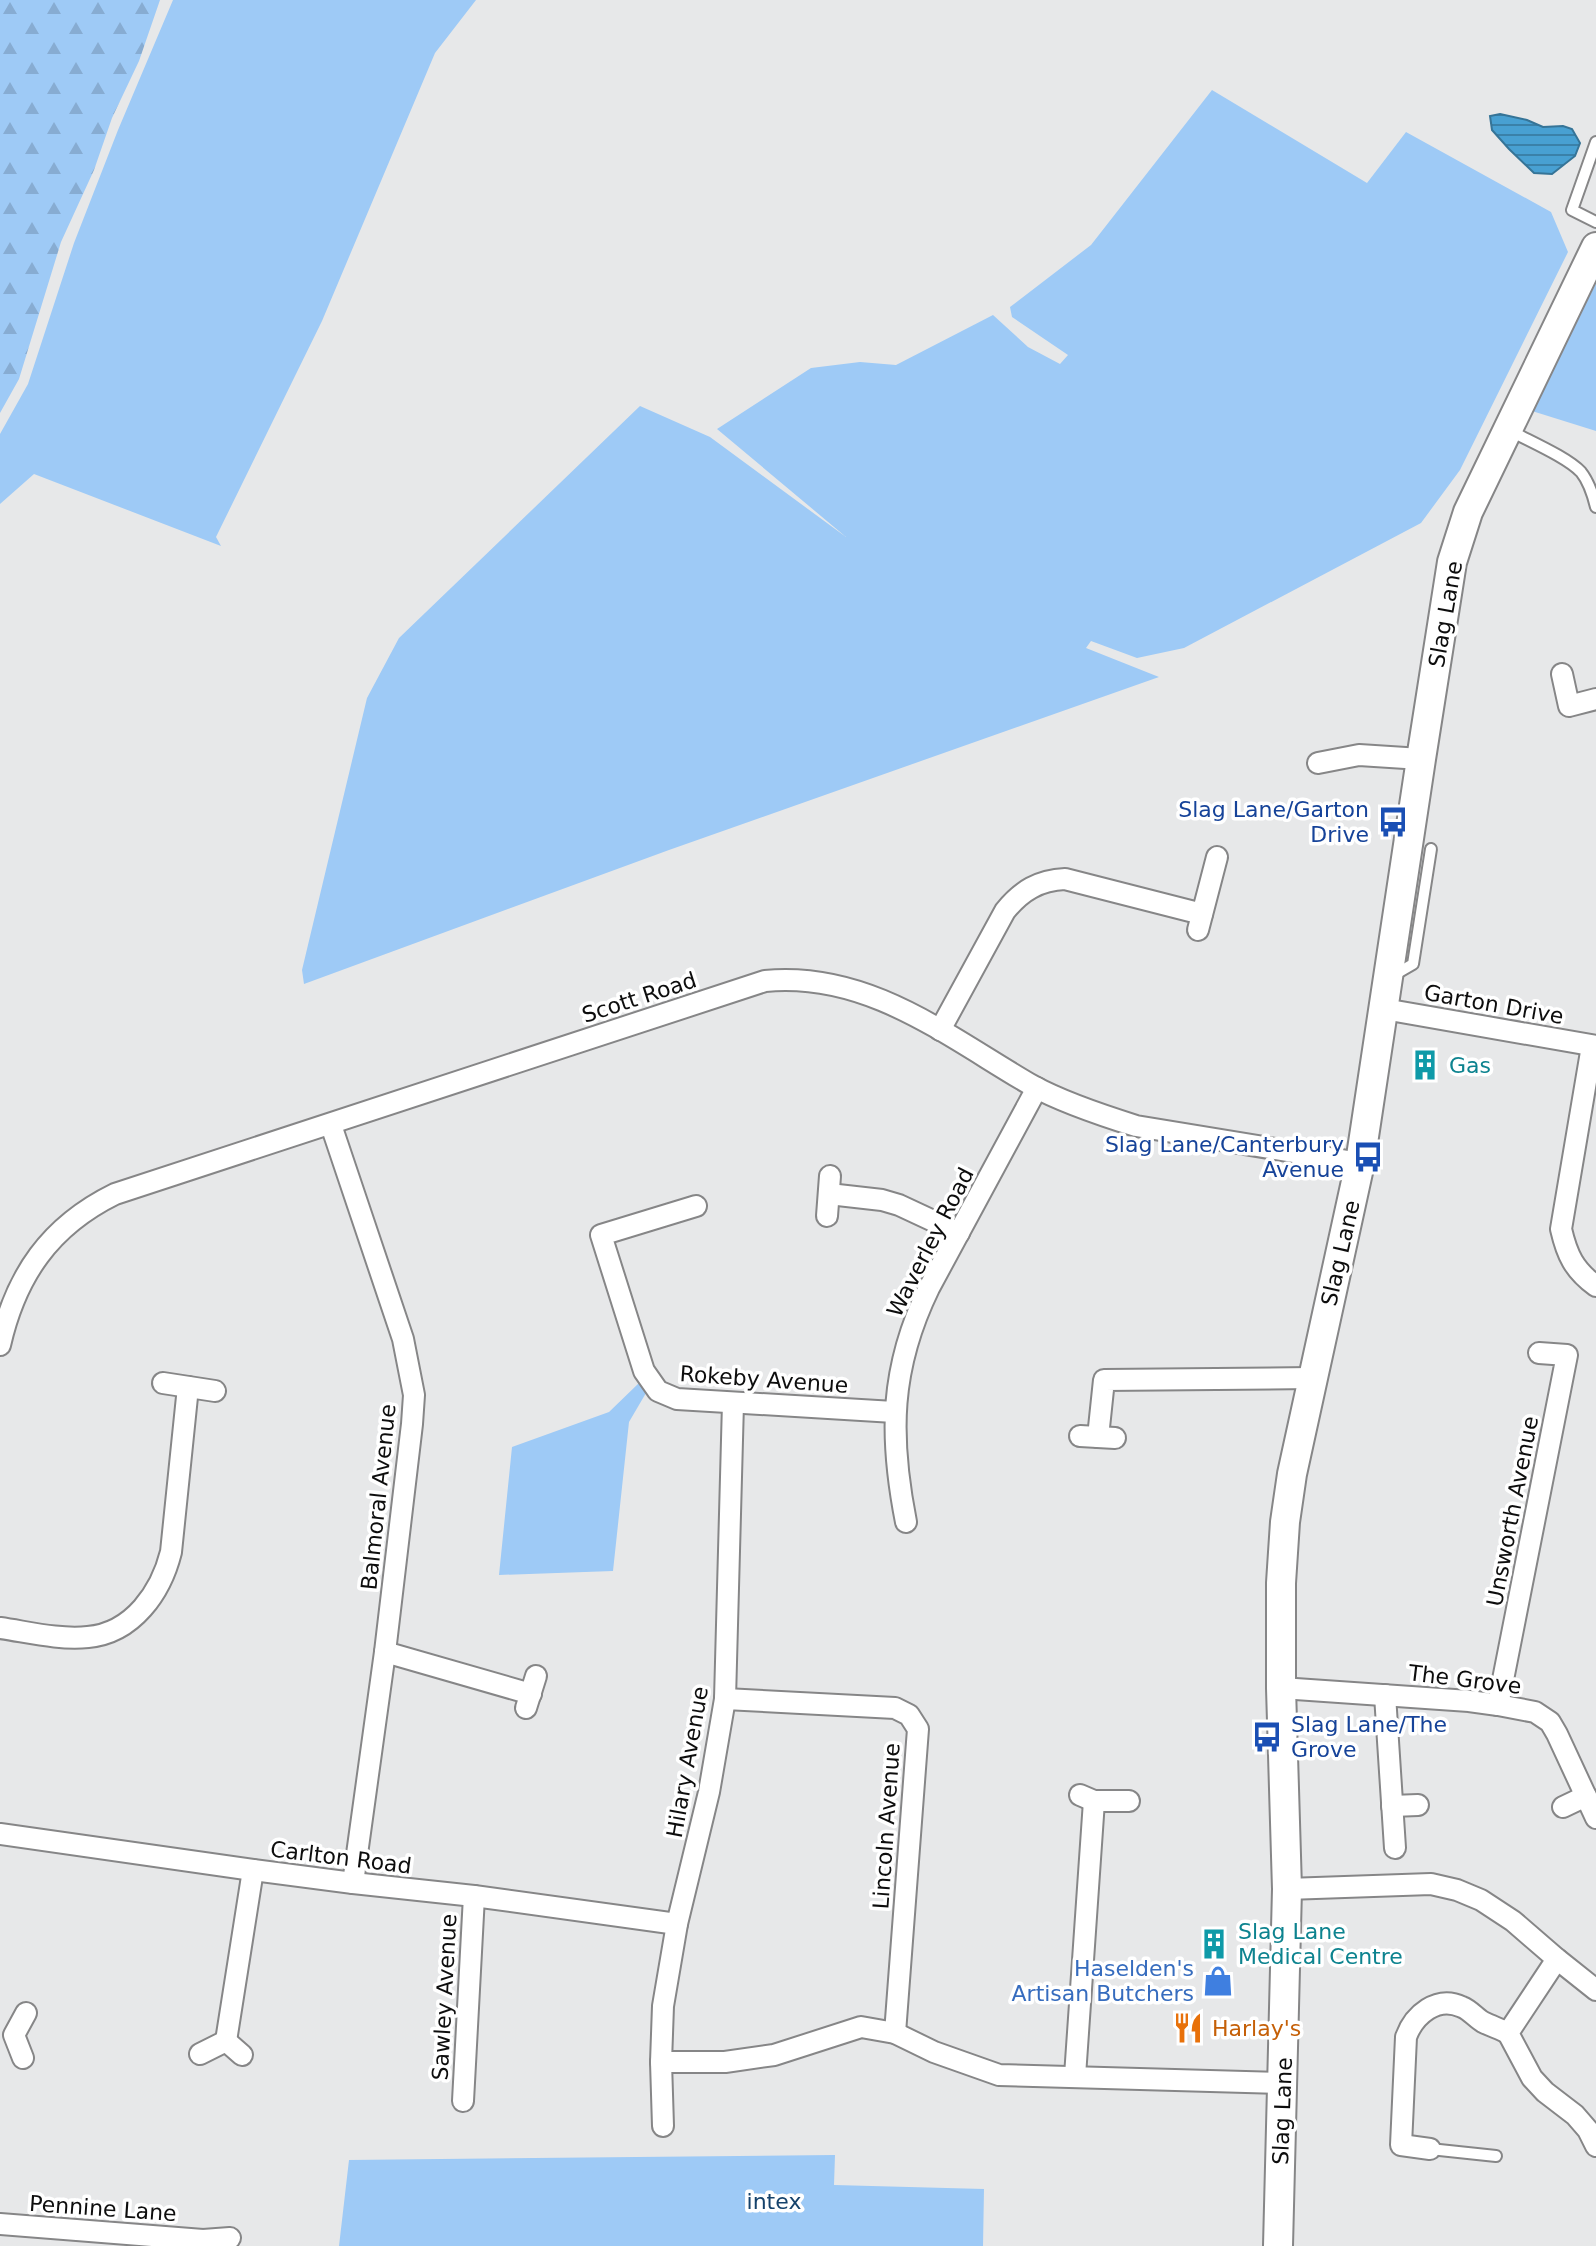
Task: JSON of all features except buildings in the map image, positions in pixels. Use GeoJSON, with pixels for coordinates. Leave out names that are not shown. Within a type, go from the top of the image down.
{"type":"FeatureCollection","features":[{"type":"Feature","properties":{"kind":"street","name":"Slag Lane"},"geometry":{"type":"LineString","coordinates":[[1278,2246],[1287,1889],[1281,1583],[1292,1474],[1360,1163],[1452,562],[1468,512],[1596,247]]}},
{"type":"Feature","properties":{"kind":"street"},"geometry":{"type":"LineString","coordinates":[[1562,674],[1561,710],[1596,699]]}},
{"type":"Feature","properties":{"kind":"street"},"geometry":{"type":"LineString","coordinates":[[1318,763],[1359,755],[1421,759]]}},
{"type":"Feature","properties":{"kind":"street"},"geometry":{"type":"LineString","coordinates":[[940,1030],[1005,911],[1035,885],[1065,879],[1200,922],[1217,857]]}},
{"type":"Feature","properties":{"kind":"street","name":"Scott Road"},"geometry":{"type":"LineString","coordinates":[[0,1345],[13,1300],[37,1256],[54,1236],[93,1205],[115,1194],[765,981],[807,981],[865,993],[940,1030],[1037,1088],[1136,1126],[1360,1163]]}},
{"type":"Feature","properties":{"kind":"street","name":"Garton Drive"},"geometry":{"type":"LineString","coordinates":[[1384,1009],[1594,1046]]}},
{"type":"Feature","properties":{"kind":"street"},"geometry":{"type":"LineString","coordinates":[[1594,1046],[1561,1229],[1566,1250],[1574,1265],[1596,1286]]}},
{"type":"Feature","properties":{"kind":"street","name":"Waverley Road"},"geometry":{"type":"LineString","coordinates":[[907,1522],[899,1482],[894,1412],[907,1344],[916,1314],[1037,1088]]}},
{"type":"Feature","properties":{"kind":"street","name":"Balmoral Avenue"},"geometry":{"type":"LineString","coordinates":[[331,1125],[403,1339],[414,1395],[385,1652],[353,1883]]}},
{"type":"Feature","properties":{"kind":"street"},"geometry":{"type":"LineString","coordinates":[[827,1216],[829,1185],[899,1205],[959,1233]]}},
{"type":"Feature","properties":{"kind":"street","name":"Rokeby Avenue"},"geometry":{"type":"LineString","coordinates":[[696,1206],[601,1235],[644,1371],[651,1383],[667,1396],[677,1399],[894,1412]]}},
{"type":"Feature","properties":{"kind":"street","name":"Unsworth Avenue"},"geometry":{"type":"LineString","coordinates":[[1498,1705],[1567,1355],[1539,1353]]}},
{"type":"Feature","properties":{"kind":"street"},"geometry":{"type":"LineString","coordinates":[[1097,1437],[1104,1380],[1312,1378]]}},
{"type":"Feature","properties":{"kind":"street"},"geometry":{"type":"LineString","coordinates":[[163,1383],[215,1391]]}},
{"type":"Feature","properties":{"kind":"street"},"geometry":{"type":"LineString","coordinates":[[0,1628],[71,1638],[91,1637],[125,1623],[149,1601],[166,1570],[171,1552],[188,1387]]}},
{"type":"Feature","properties":{"kind":"street","name":"Hilary Avenue"},"geometry":{"type":"LineString","coordinates":[[663,2126],[663,2006],[677,1924],[709,1792],[725,1699],[733,1403]]}},
{"type":"Feature","properties":{"kind":"street"},"geometry":{"type":"LineString","coordinates":[[385,1652],[531,1693]]}},
{"type":"Feature","properties":{"kind":"street","name":"The Grove"},"geometry":{"type":"LineString","coordinates":[[1281,1688],[1498,1705],[1535,1712],[1550,1722],[1596,1818]]}},
{"type":"Feature","properties":{"kind":"street","name":"The Grove"},"geometry":{"type":"LineString","coordinates":[[1385,1695],[1395,1848]]}},
{"type":"Feature","properties":{"kind":"street","name":"Lincoln Avenue"},"geometry":{"type":"LineString","coordinates":[[725,1699],[895,1708],[909,1715],[918,1729],[895,2033]]}},
{"type":"Feature","properties":{"kind":"street"},"geometry":{"type":"LineString","coordinates":[[1563,1807],[1586,1796]]}},
{"type":"Feature","properties":{"kind":"street"},"geometry":{"type":"LineString","coordinates":[[1075,2076],[1087,1798],[1129,1801]]}},
{"type":"Feature","properties":{"kind":"street"},"geometry":{"type":"LineString","coordinates":[[1392,1806],[1418,1805]]}},
{"type":"Feature","properties":{"kind":"street","name":"Carlton Road"},"geometry":{"type":"LineString","coordinates":[[0,1834],[677,1924]]}},
{"type":"Feature","properties":{"kind":"street"},"geometry":{"type":"LineString","coordinates":[[226,2041],[253,1870]]}},
{"type":"Feature","properties":{"kind":"street"},"geometry":{"type":"LineString","coordinates":[[1287,1889],[1431,1884],[1457,1890],[1481,1900],[1513,1921],[1596,1990]]}},
{"type":"Feature","properties":{"kind":"street","name":"Sawley Avenue"},"geometry":{"type":"LineString","coordinates":[[463,2101],[474,1896]]}},
{"type":"Feature","properties":{"kind":"street"},"geometry":{"type":"LineString","coordinates":[[1508,2033],[1557,1959]]}},
{"type":"Feature","properties":{"kind":"street"},"geometry":{"type":"LineString","coordinates":[[1430,2149],[1400,2154],[1406,2037],[1412,2022],[1423,2011],[1449,2003],[1463,2007],[1483,2022],[1508,2033],[1532,2078],[1575,2115],[1596,2146]]}},
{"type":"Feature","properties":{"kind":"street"},"geometry":{"type":"LineString","coordinates":[[23,2058],[7,2034],[26,2013]]}},
{"type":"Feature","properties":{"kind":"street"},"geometry":{"type":"LineString","coordinates":[[661,2062],[725,2062],[774,2055],[861,2027],[895,2033],[934,2052],[999,2075],[1282,2083]]}},
{"type":"Feature","properties":{"kind":"street"},"geometry":{"type":"LineString","coordinates":[[200,2054],[226,2041]]}},
{"type":"Feature","properties":{"kind":"street"},"geometry":{"type":"LineString","coordinates":[[226,2041],[242,2055]]}},
{"type":"Feature","properties":{"kind":"street","name":"Pennine Lane"},"geometry":{"type":"LineString","coordinates":[[0,2224],[203,2243],[230,2238]]}},
{"type":"Feature","properties":{"kind":"lane"},"geometry":{"type":"LineString","coordinates":[[1596,142],[1572,210],[1596,222]]}},
{"type":"Feature","properties":{"kind":"lane"},"geometry":{"type":"LineString","coordinates":[[1509,430],[1580,471],[1596,507]]}},
{"type":"Feature","properties":{"kind":"lane"},"geometry":{"type":"LineString","coordinates":[[1388,978],[1413,964],[1431,849]]}},
{"type":"Feature","properties":{"kind":"lane"},"geometry":{"type":"LineString","coordinates":[[1430,2149],[1496,2156]]}},
{"type":"Feature","properties":{"kind":"green space"},"geometry":{"type":"Polygon","coordinates":[[[0,0],[160,0],[139,61],[61,242],[19,379],[0,413],[0,0]]]}},
{"type":"Feature","properties":{"kind":"green space"},"geometry":{"type":"Polygon","coordinates":[[[173,0],[476,0],[435,53],[322,321],[216,537],[221,546],[34,474],[0,504],[0,434],[28,384],[74,243],[173,0]]]}},
{"type":"Feature","properties":{"kind":"green space"},"geometry":{"type":"Polygon","coordinates":[[[1212,90],[1367,183],[1406,132],[1551,212],[1568,252],[1460,470],[1421,523],[1184,648],[1137,658],[1091,641],[1086,648],[1159,677],[669,850],[304,984],[302,970],[367,698],[399,638],[640,406],[710,437],[846,537],[717,429],[811,368],[860,362],[896,365],[993,315],[1028,347],[1060,364],[1068,355],[1012,317],[1010,307],[1091,245],[1212,90]]]}},
{"type":"Feature","properties":{"kind":"green space"},"geometry":{"type":"Polygon","coordinates":[[[1596,283],[1596,431],[1532,411],[1596,283]]]}},
{"type":"Feature","properties":{"kind":"green space"},"geometry":{"type":"Polygon","coordinates":[[[639,1383],[646,1393],[629,1422],[613,1571],[499,1575],[512,1447],[609,1412],[639,1383]]]}},
{"type":"Feature","properties":{"kind":"green space","name":"intex"},"geometry":{"type":"Polygon","coordinates":[[[835,2155],[834,2185],[984,2189],[983,2246],[339,2246],[349,2160],[835,2155]]]}},
{"type":"Feature","properties":{"kind":"shaded area"},"geometry":{"type":"Polygon","coordinates":[[[1500,114],[1543,127],[1572,129],[1580,143],[1575,156],[1552,174],[1534,173],[1492,130],[1490,116],[1500,114]]]}},
{"type":"Feature","properties":{"kind":"place","name":"Slag Lane/Garton Drive"},"geometry":{"type":"Point","coordinates":[1393,822]}},
{"type":"Feature","properties":{"kind":"place","name":"Gas"},"geometry":{"type":"Point","coordinates":[1425,1065]}},
{"type":"Feature","properties":{"kind":"place","name":"Slag Lane/Canterbury Avenue"},"geometry":{"type":"Point","coordinates":[1368,1157]}},
{"type":"Feature","properties":{"kind":"place","name":"Slag Lane/The Grove"},"geometry":{"type":"Point","coordinates":[1267,1737]}},
{"type":"Feature","properties":{"kind":"place","name":"Slag Lane Medical Centre"},"geometry":{"type":"Point","coordinates":[1214,1944]}},
{"type":"Feature","properties":{"kind":"place","name":"Haselden's Artisan Butchers"},"geometry":{"type":"Point","coordinates":[1218,1981]}},
{"type":"Feature","properties":{"kind":"place","name":"Harlay's"},"geometry":{"type":"Point","coordinates":[1188,2028]}}]}
